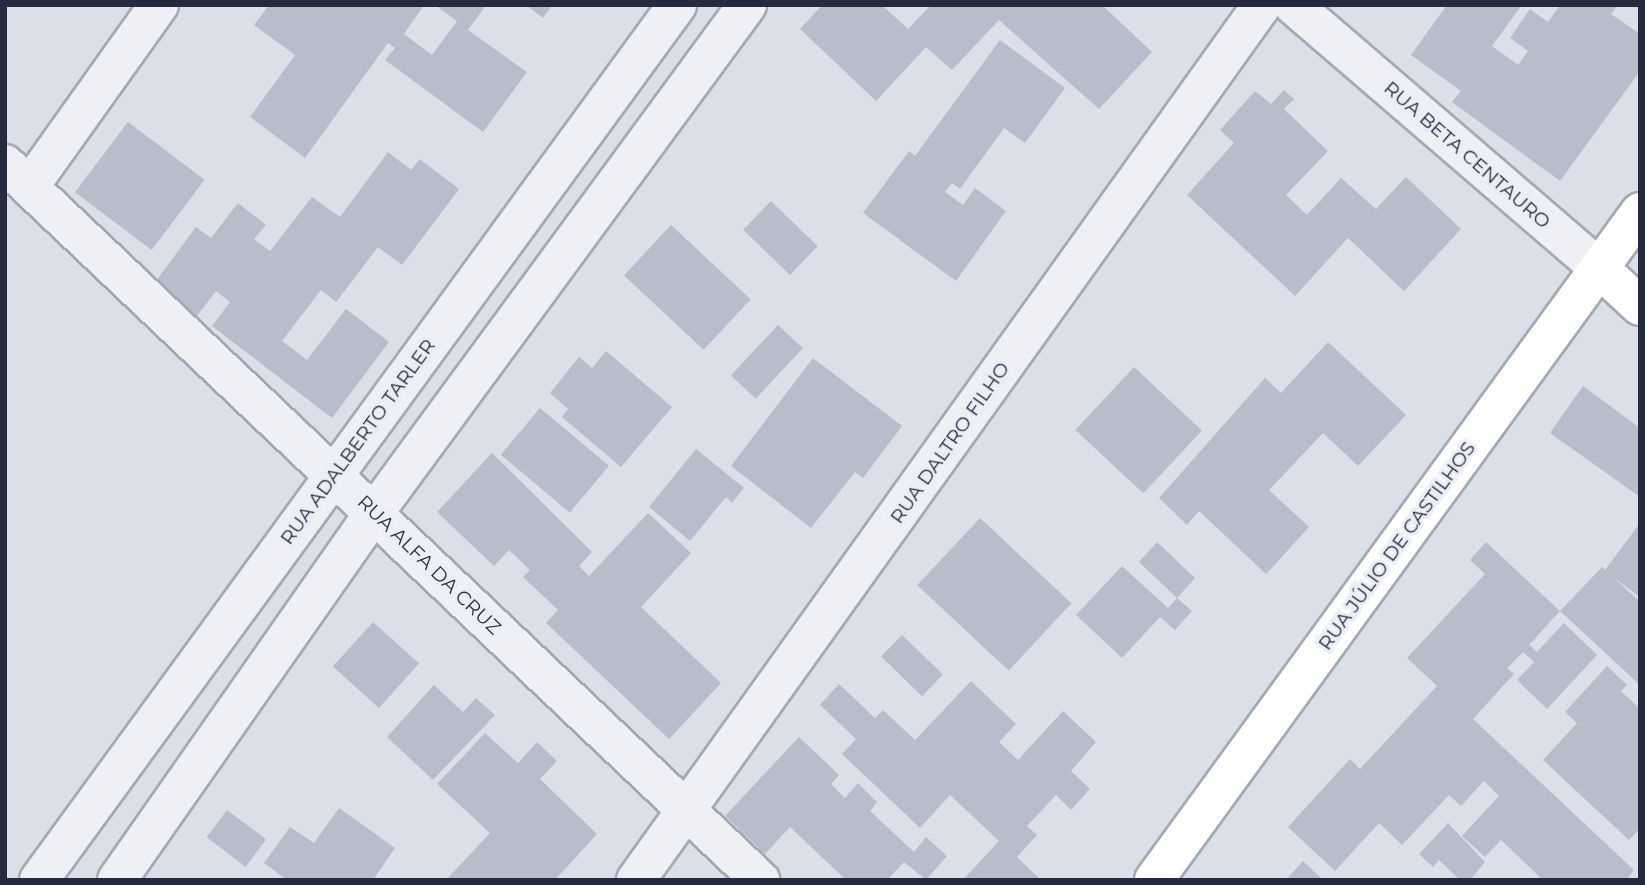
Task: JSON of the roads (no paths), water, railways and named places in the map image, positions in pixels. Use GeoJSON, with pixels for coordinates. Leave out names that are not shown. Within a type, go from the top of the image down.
{"type":"FeatureCollection","features":[{"type":"Feature","properties":{"kind":"street"},"geometry":{"type":"LineString","coordinates":[[17,176],[159,5]]}},
{"type":"Feature","properties":{"kind":"street","name":"RUA ADALBERTO TARLER"},"geometry":{"type":"LineString","coordinates":[[39,880],[677,5]]}},
{"type":"Feature","properties":{"kind":"street"},"geometry":{"type":"LineString","coordinates":[[117,880],[374,513],[747,5]]}},
{"type":"Feature","properties":{"kind":"street","name":"RUA DALTRO FILHO"},"geometry":{"type":"LineString","coordinates":[[636,880],[687,813],[1262,5]]}},
{"type":"Feature","properties":{"kind":"street","name":"RUA BETA CENTAURO"},"geometry":{"type":"LineString","coordinates":[[1293,5],[1600,268],[1640,306]]}},
{"type":"Feature","properties":{"kind":"street","name":"RUA ALFA DA CRUZ"},"geometry":{"type":"LineString","coordinates":[[17,176],[760,880]]}},
{"type":"Feature","properties":{"kind":"street","name":"RUA JÚLIO DE CASTILHOS"},"geometry":{"type":"LineString","coordinates":[[1154,880],[1640,212]]}}]}
